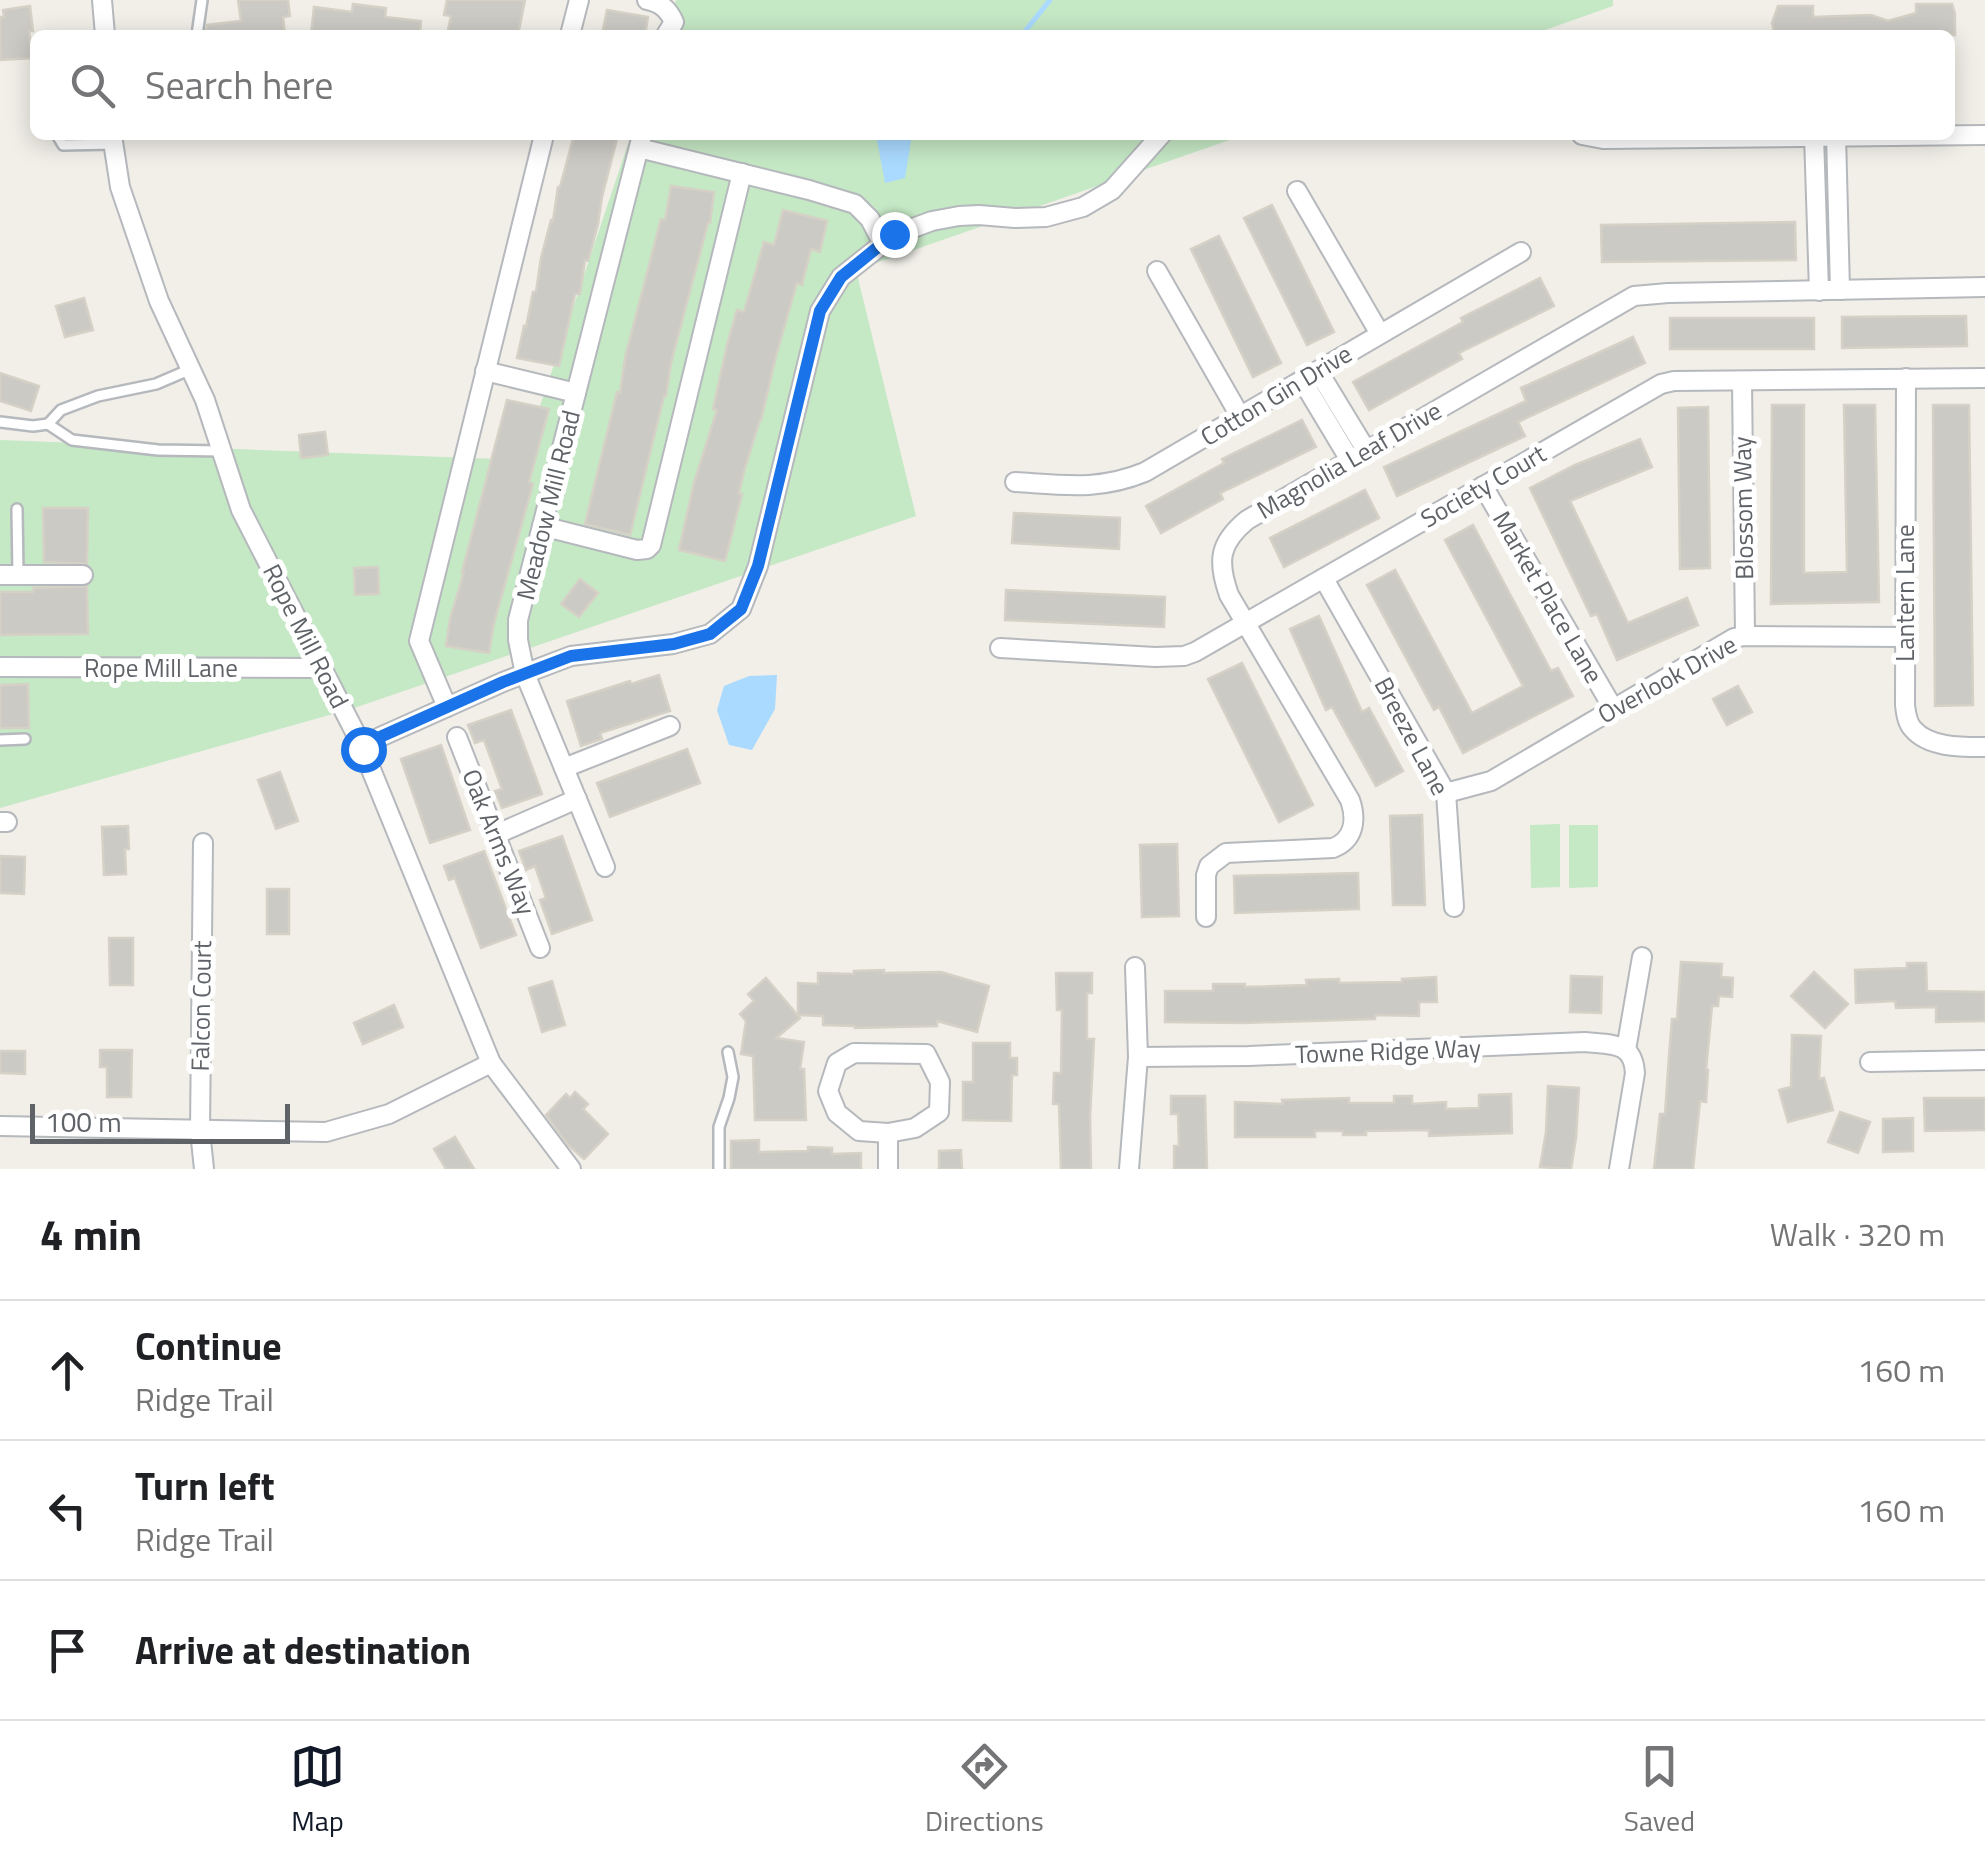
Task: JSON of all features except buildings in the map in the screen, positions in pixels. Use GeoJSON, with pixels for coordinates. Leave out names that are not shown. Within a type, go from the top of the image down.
{"type":"FeatureCollection","features":[{"type":"Feature","properties":{"kind":"street"},"geometry":{"type":"LineString","coordinates":[[102,0],[104,30]]}},
{"type":"Feature","properties":{"kind":"street"},"geometry":{"type":"LineString","coordinates":[[571,30],[579,0]]}},
{"type":"Feature","properties":{"kind":"street"},"geometry":{"type":"LineString","coordinates":[[647,0],[665,8],[670,28]]}},
{"type":"Feature","properties":{"kind":"street"},"geometry":{"type":"LineString","coordinates":[[1955,135],[1985,135]]}},
{"type":"Feature","properties":{"kind":"street","name":"Rope Mill Road"},"geometry":{"type":"LineString","coordinates":[[113,140],[120,187],[159,301],[205,400],[241,510],[363,749],[491,1063],[571,1169]]}},
{"type":"Feature","properties":{"kind":"street"},"geometry":{"type":"LineString","coordinates":[[446,707],[419,641],[543,140]]}},
{"type":"Feature","properties":{"kind":"street"},"geometry":{"type":"LineString","coordinates":[[363,749],[380,737],[446,707],[571,656],[674,644],[710,634],[741,609],[758,566],[820,311],[841,277],[882,242],[910,228],[959,216],[1046,217],[1083,208],[1112,190],[1157,140]]}},
{"type":"Feature","properties":{"kind":"street"},"geometry":{"type":"LineString","coordinates":[[1814,140],[1819,291]]}},
{"type":"Feature","properties":{"kind":"street"},"geometry":{"type":"LineString","coordinates":[[1836,140],[1840,290]]}},
{"type":"Feature","properties":{"kind":"street"},"geometry":{"type":"LineString","coordinates":[[640,142],[855,204],[870,219],[882,242]]}},
{"type":"Feature","properties":{"kind":"street","name":"Meadow Mill Road"},"geometry":{"type":"LineString","coordinates":[[605,867],[525,674],[518,620],[640,142]]}},
{"type":"Feature","properties":{"kind":"street"},"geometry":{"type":"LineString","coordinates":[[542,526],[638,550],[651,545],[742,174]]}},
{"type":"Feature","properties":{"kind":"street"},"geometry":{"type":"LineString","coordinates":[[1296,191],[1380,334]]}},
{"type":"Feature","properties":{"kind":"street","name":"Cotton Gin Drive"},"geometry":{"type":"LineString","coordinates":[[1015,482],[1097,486],[1145,472],[1520,252]]}},
{"type":"Feature","properties":{"kind":"street"},"geometry":{"type":"LineString","coordinates":[[1157,272],[1240,416]]}},
{"type":"Feature","properties":{"kind":"street","name":"Magnolia Leaf Drive"},"geometry":{"type":"LineString","coordinates":[[1206,917],[1206,874],[1209,866],[1226,853],[1333,848],[1344,844],[1354,826],[1350,800],[1224,579],[1222,554],[1226,542],[1247,520],[1634,296],[1985,288]]}},
{"type":"Feature","properties":{"kind":"street"},"geometry":{"type":"LineString","coordinates":[[485,371],[576,393]]}},
{"type":"Feature","properties":{"kind":"street"},"geometry":{"type":"LineString","coordinates":[[1310,375],[1358,455]]}},
{"type":"Feature","properties":{"kind":"street","name":"Lantern Lane"},"geometry":{"type":"LineString","coordinates":[[1906,378],[1907,718],[1913,729],[1936,742],[1985,748]]}},
{"type":"Feature","properties":{"kind":"street","name":"Society Court"},"geometry":{"type":"LineString","coordinates":[[1000,648],[1169,658],[1195,652],[1660,384],[1985,378]]}},
{"type":"Feature","properties":{"kind":"street","name":"Blossom Way"},"geometry":{"type":"LineString","coordinates":[[1742,381],[1745,636]]}},
{"type":"Feature","properties":{"kind":"street","name":"Market Place Lane"},"geometry":{"type":"LineString","coordinates":[[1484,486],[1613,708]]}},
{"type":"Feature","properties":{"kind":"street"},"geometry":{"type":"LineString","coordinates":[[9,575],[82,575]]}},
{"type":"Feature","properties":{"kind":"street","name":"Breeze Lane"},"geometry":{"type":"LineString","coordinates":[[1324,579],[1446,793],[1454,907]]}},
{"type":"Feature","properties":{"kind":"street","name":"Overlook Drive"},"geometry":{"type":"LineString","coordinates":[[1446,793],[1491,780],[1721,644],[1745,636],[1906,637]]}},
{"type":"Feature","properties":{"kind":"street","name":"Rope Mill Lane"},"geometry":{"type":"LineString","coordinates":[[0,667],[323,668]]}},
{"type":"Feature","properties":{"kind":"street"},"geometry":{"type":"LineString","coordinates":[[564,768],[670,726]]}},
{"type":"Feature","properties":{"kind":"street","name":"Oak Arms Way"},"geometry":{"type":"LineString","coordinates":[[457,737],[540,948]]}},
{"type":"Feature","properties":{"kind":"street"},"geometry":{"type":"LineString","coordinates":[[497,834],[577,799]]}},
{"type":"Feature","properties":{"kind":"street","name":"Falcon Court"},"geometry":{"type":"LineString","coordinates":[[203,842],[200,1130],[204,1169]]}},
{"type":"Feature","properties":{"kind":"street"},"geometry":{"type":"LineString","coordinates":[[1619,1169],[1636,1073],[1634,1060],[1626,1050],[1642,957]]}},
{"type":"Feature","properties":{"kind":"street"},"geometry":{"type":"LineString","coordinates":[[1129,1169],[1138,1057],[1136,967]]}},
{"type":"Feature","properties":{"kind":"street","name":"Towne Ridge Way"},"geometry":{"type":"LineString","coordinates":[[1138,1057],[1585,1042],[1626,1050]]}},
{"type":"Feature","properties":{"kind":"street"},"geometry":{"type":"LineString","coordinates":[[854,1053],[926,1054],[940,1082],[938,1112],[915,1128],[888,1134],[859,1131],[837,1113],[828,1091],[837,1063],[854,1053]]}},
{"type":"Feature","properties":{"kind":"street"},"geometry":{"type":"LineString","coordinates":[[1870,1062],[1985,1060]]}},
{"type":"Feature","properties":{"kind":"street"},"geometry":{"type":"LineString","coordinates":[[0,1126],[326,1132],[389,1114],[491,1063]]}},
{"type":"Feature","properties":{"kind":"street"},"geometry":{"type":"LineString","coordinates":[[888,1134],[888,1169]]}},
{"type":"Feature","properties":{"kind":"lane"},"geometry":{"type":"LineString","coordinates":[[198,30],[202,0]]}},
{"type":"Feature","properties":{"kind":"lane"},"geometry":{"type":"LineString","coordinates":[[60,140],[63,144],[113,140]]}},
{"type":"Feature","properties":{"kind":"lane"},"geometry":{"type":"LineString","coordinates":[[0,422],[48,424],[62,410],[98,396],[156,384],[191,370]]}},
{"type":"Feature","properties":{"kind":"lane"},"geometry":{"type":"LineString","coordinates":[[48,424],[72,440],[158,450],[222,451]]}},
{"type":"Feature","properties":{"kind":"lane"},"geometry":{"type":"LineString","coordinates":[[9,575],[17,509]]}},
{"type":"Feature","properties":{"kind":"lane"},"geometry":{"type":"LineString","coordinates":[[0,740],[25,739]]}},
{"type":"Feature","properties":{"kind":"lane"},"geometry":{"type":"LineString","coordinates":[[719,1169],[719,1127],[733,1077],[728,1052]]}},
{"type":"Feature","properties":{"kind":"green space"},"geometry":{"type":"Polygon","coordinates":[[[676,0],[1613,0],[1613,6],[1545,30],[666,30],[676,0]]]}},
{"type":"Feature","properties":{"kind":"green space"},"geometry":{"type":"Polygon","coordinates":[[[629,140],[1230,140],[856,270],[916,516],[354,708],[0,808],[0,440],[522,460],[629,140]]]}},
{"type":"Feature","properties":{"kind":"green space"},"geometry":{"type":"Polygon","coordinates":[[[1560,824],[1560,887],[1531,888],[1530,825],[1560,824]]]}},
{"type":"Feature","properties":{"kind":"green space"},"geometry":{"type":"Polygon","coordinates":[[[1569,825],[1598,825],[1598,887],[1569,888],[1569,825]]]}},
{"type":"Feature","properties":{"kind":"water"},"geometry":{"type":"Polygon","coordinates":[[[877,140],[911,140],[905,178],[885,183],[877,140]]]}},
{"type":"Feature","properties":{"kind":"water"},"geometry":{"type":"Polygon","coordinates":[[[777,675],[775,709],[752,750],[729,745],[717,710],[724,686],[749,676],[777,675]]]}},
{"type":"Feature","properties":{"kind":"waterway"},"geometry":{"type":"LineString","coordinates":[[1026,30],[1050,0]]}},
{"type":"Feature","properties":{"kind":"route"},"geometry":{"type":"LineString","coordinates":[[363,749],[380,737],[503,682],[571,656],[674,644],[710,634],[741,609],[758,566],[820,311],[841,277],[894,234]]}}]}
